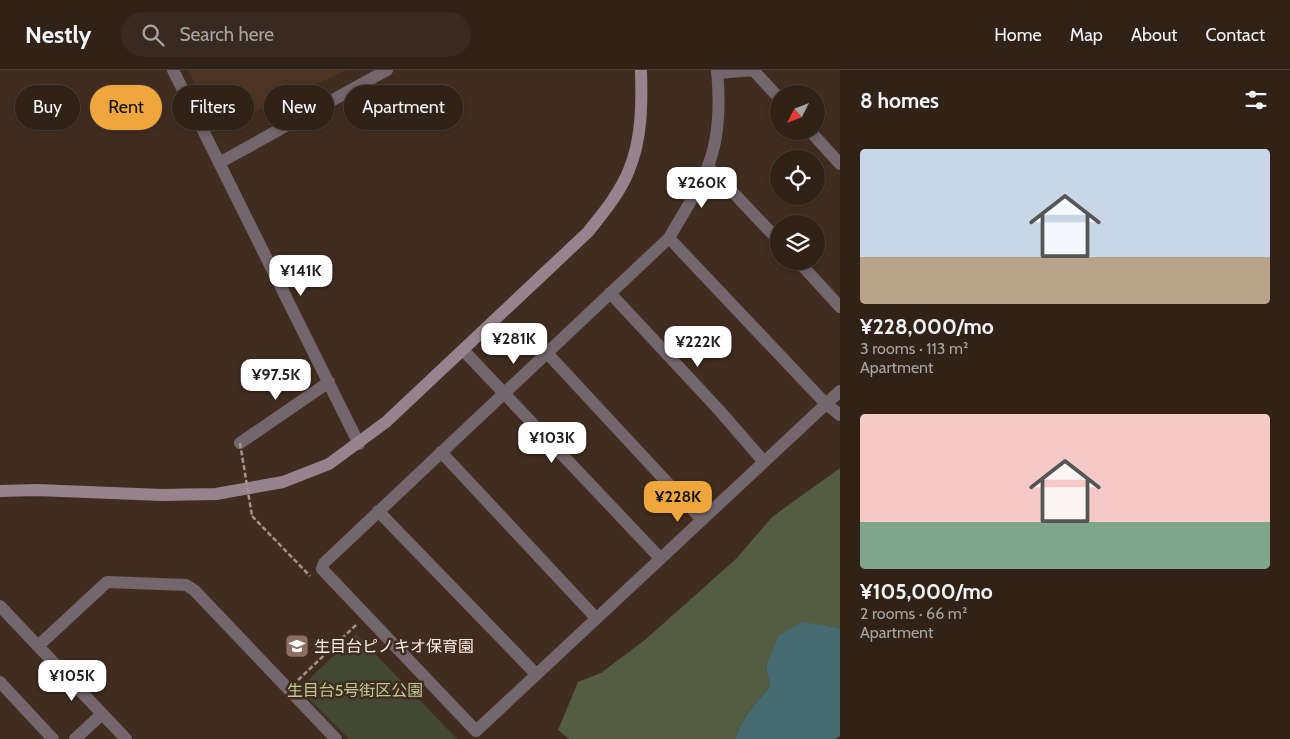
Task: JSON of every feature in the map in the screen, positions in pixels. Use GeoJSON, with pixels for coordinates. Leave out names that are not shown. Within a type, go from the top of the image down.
{"type":"FeatureCollection","features":[{"type":"Feature","properties":{"kind":"street"},"geometry":{"type":"LineString","coordinates":[[172,70],[359,444]]}},
{"type":"Feature","properties":{"kind":"street"},"geometry":{"type":"LineString","coordinates":[[219,163],[387,70]]}},
{"type":"Feature","properties":{"kind":"street"},"geometry":{"type":"LineString","coordinates":[[0,491],[37,490],[162,495],[216,494],[283,482],[308,474],[329,464],[359,444],[386,422],[464,351],[588,232],[617,193],[629,170],[639,132],[642,92],[640,70]]}},
{"type":"Feature","properties":{"kind":"street"},"geometry":{"type":"LineString","coordinates":[[770,88],[753,70],[717,72],[718,114],[715,143],[708,166],[697,191],[669,238],[378,511],[324,563],[322,569],[476,731],[840,391]]}},
{"type":"Feature","properties":{"kind":"street"},"geometry":{"type":"LineString","coordinates":[[818,140],[840,164]]}},
{"type":"Feature","properties":{"kind":"street"},"geometry":{"type":"LineString","coordinates":[[708,166],[770,231]]}},
{"type":"Feature","properties":{"kind":"street"},"geometry":{"type":"LineString","coordinates":[[669,238],[826,404],[840,415]]}},
{"type":"Feature","properties":{"kind":"street"},"geometry":{"type":"LineString","coordinates":[[806,270],[840,307]]}},
{"type":"Feature","properties":{"kind":"street"},"geometry":{"type":"LineString","coordinates":[[610,293],[719,410],[764,462]]}},
{"type":"Feature","properties":{"kind":"street"},"geometry":{"type":"LineString","coordinates":[[464,351],[660,558]]}},
{"type":"Feature","properties":{"kind":"street"},"geometry":{"type":"LineString","coordinates":[[547,353],[702,520]]}},
{"type":"Feature","properties":{"kind":"street"},"geometry":{"type":"LineString","coordinates":[[240,443],[329,382]]}},
{"type":"Feature","properties":{"kind":"street"},"geometry":{"type":"LineString","coordinates":[[441,452],[596,618]]}},
{"type":"Feature","properties":{"kind":"street"},"geometry":{"type":"LineString","coordinates":[[378,511],[536,674]]}},
{"type":"Feature","properties":{"kind":"street"},"geometry":{"type":"LineString","coordinates":[[38,646],[106,582],[186,585],[194,590],[336,739]]}},
{"type":"Feature","properties":{"kind":"street"},"geometry":{"type":"LineString","coordinates":[[0,606],[126,739]]}},
{"type":"Feature","properties":{"kind":"street"},"geometry":{"type":"LineString","coordinates":[[0,682],[54,739]]}},
{"type":"Feature","properties":{"kind":"street"},"geometry":{"type":"LineString","coordinates":[[75,739],[102,714]]}},
{"type":"Feature","properties":{"kind":"path"},"geometry":{"type":"LineString","coordinates":[[240,443],[252,516]]}},
{"type":"Feature","properties":{"kind":"path"},"geometry":{"type":"LineString","coordinates":[[288,690],[356,625]]}},
{"type":"Feature","properties":{"kind":"shaded area"},"geometry":{"type":"Polygon","coordinates":[[[188,70],[347,70],[314,85],[264,85],[264,108],[254,112],[254,85],[196,85],[188,70]]]}},
{"type":"Feature","properties":{"kind":"green space"},"geometry":{"type":"Polygon","coordinates":[[[840,468],[840,628],[826,626],[766,667],[770,687],[741,724],[735,739],[569,739],[558,730],[578,682],[601,673],[646,639],[737,558],[772,517],[840,468]]]}},
{"type":"Feature","properties":{"kind":"green space","name":"生目台5号街区公園"},"geometry":{"type":"Polygon","coordinates":[[[356,634],[457,739],[349,739],[299,689],[356,634]]]}},
{"type":"Feature","properties":{"kind":"water"},"geometry":{"type":"Polygon","coordinates":[[[803,622],[840,628],[840,736],[835,739],[735,739],[741,724],[770,687],[766,667],[779,635],[803,622]]]}},
{"type":"Feature","properties":{"kind":"place","name":"生目台ピノキオ保育園"},"geometry":{"type":"Point","coordinates":[297,646]}}]}
